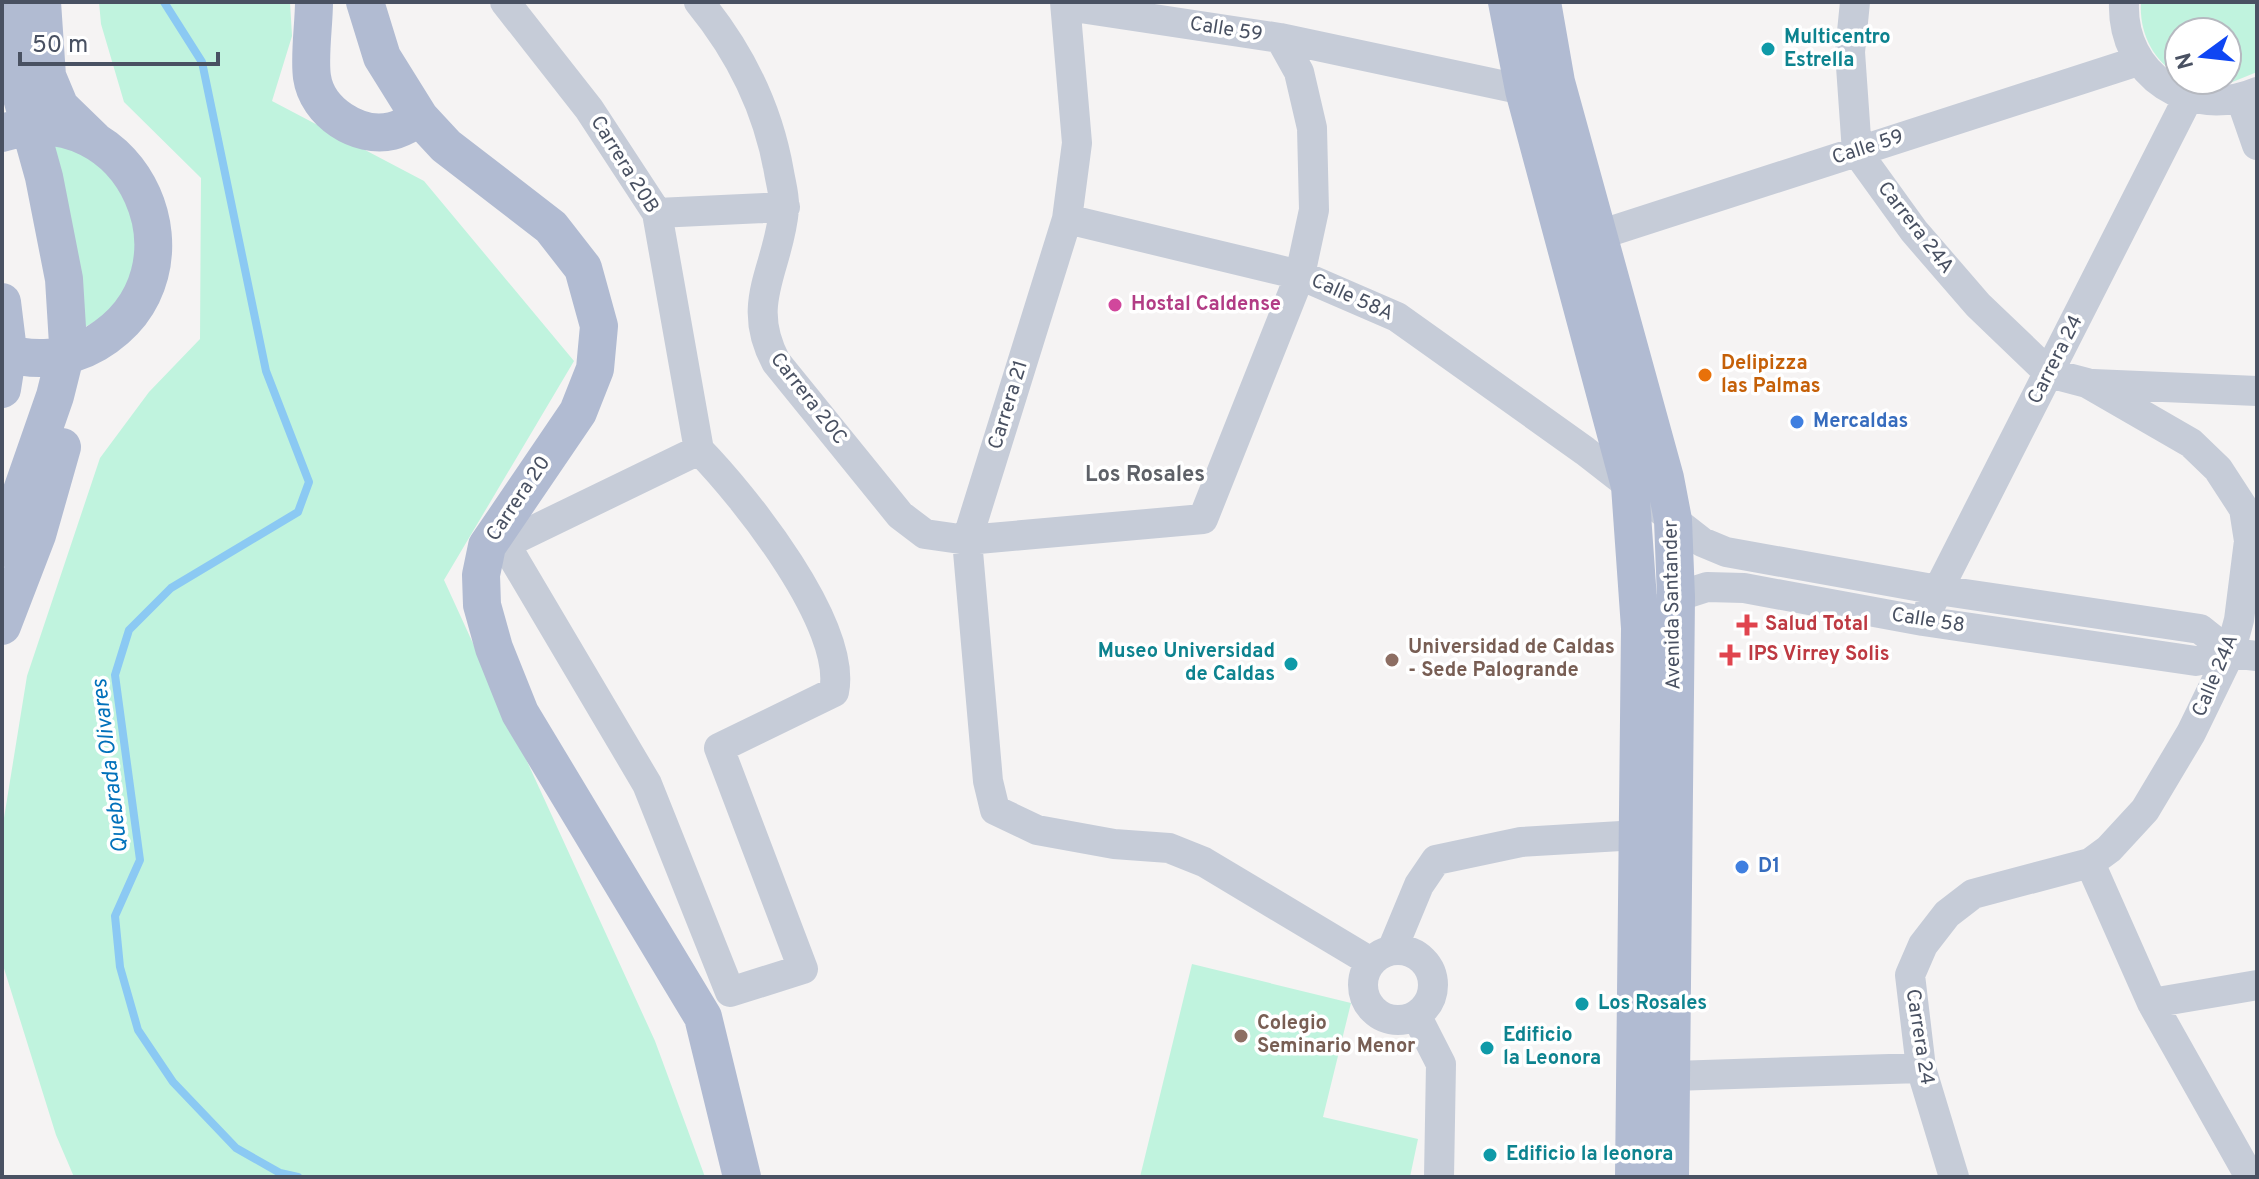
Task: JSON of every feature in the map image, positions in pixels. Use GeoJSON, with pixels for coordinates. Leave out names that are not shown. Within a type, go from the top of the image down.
{"type":"FeatureCollection","features":[{"type":"Feature","properties":{"kind":"main road"},"geometry":{"type":"LineString","coordinates":[[2,548],[55,396],[68,344],[64,279],[44,177],[7,44],[6,2]]}},
{"type":"Feature","properties":{"kind":"main road"},"geometry":{"type":"LineString","coordinates":[[2,352],[18,357],[51,359],[83,350],[112,333],[134,309],[150,274],[154,236],[146,199],[126,166],[60,107],[47,76],[42,2]]}},
{"type":"Feature","properties":{"kind":"main road"},"geometry":{"type":"LineString","coordinates":[[314,2],[312,78],[321,101],[352,128],[377,133],[394,131],[420,118]]}},
{"type":"Feature","properties":{"kind":"main road","name":"Carrera 20"},"geometry":{"type":"LineString","coordinates":[[365,2],[382,57],[420,118],[446,146],[551,227],[583,268],[599,326],[595,369],[578,412],[487,546],[481,575],[482,605],[494,648],[520,713],[703,1017],[742,1177]]}},
{"type":"Feature","properties":{"kind":"main road","name":"Avenida Santander"},"geometry":{"type":"LineString","coordinates":[[1507,2],[1524,90],[1630,486],[1640,628],[1634,1177]]}},
{"type":"Feature","properties":{"kind":"main road","name":"Avenida Santander"},"geometry":{"type":"LineString","coordinates":[[1542,2],[1556,82],[1673,520],[1676,597],[1670,1177]]}},
{"type":"Feature","properties":{"kind":"main road"},"geometry":{"type":"LineString","coordinates":[[352,128],[371,117],[384,99],[387,78],[382,57]]}},
{"type":"Feature","properties":{"kind":"main road"},"geometry":{"type":"LineString","coordinates":[[2,133],[20,127],[59,128],[96,142]]}},
{"type":"Feature","properties":{"kind":"main road"},"geometry":{"type":"LineString","coordinates":[[2,302],[8,351],[2,389]]}},
{"type":"Feature","properties":{"kind":"main road"},"geometry":{"type":"LineString","coordinates":[[2,626],[37,535],[83,350]]}},
{"type":"Feature","properties":{"kind":"street","name":"Carrera 20B"},"geometry":{"type":"LineString","coordinates":[[505,2],[589,109],[657,213],[699,450]]}},
{"type":"Feature","properties":{"kind":"street","name":"Carrera 20C"},"geometry":{"type":"LineString","coordinates":[[699,2],[723,31],[753,86],[774,145],[785,207],[760,314],[764,340],[776,362],[900,515],[925,534],[967,540]]}},
{"type":"Feature","properties":{"kind":"street"},"geometry":{"type":"LineString","coordinates":[[1855,2],[1850,52],[1857,152]]}},
{"type":"Feature","properties":{"kind":"street"},"geometry":{"type":"LineString","coordinates":[[2124,2],[2128,40],[2138,61],[2160,84],[2188,98],[2206,102],[2249,96],[2257,145]]}},
{"type":"Feature","properties":{"kind":"street","name":"Calle 59"},"geometry":{"type":"LineString","coordinates":[[1066,4],[1280,38],[1524,90]]}},
{"type":"Feature","properties":{"kind":"street","name":"Carrera 21"},"geometry":{"type":"LineString","coordinates":[[1066,4],[1077,143],[1067,219],[967,540],[988,781],[995,810],[1037,830],[1181,853],[1204,862],[1382,956]]}},
{"type":"Feature","properties":{"kind":"street"},"geometry":{"type":"LineString","coordinates":[[967,540],[1203,519],[1300,275],[1314,210],[1312,128],[1299,72],[1280,38]]}},
{"type":"Feature","properties":{"kind":"street","name":"Calle 59"},"geometry":{"type":"LineString","coordinates":[[1599,235],[2138,61]]}},
{"type":"Feature","properties":{"kind":"street","name":"Carrera 24"},"geometry":{"type":"LineString","coordinates":[[1923,621],[2188,98]]}},
{"type":"Feature","properties":{"kind":"street","name":"Carrera 24A"},"geometry":{"type":"LineString","coordinates":[[1857,152],[1914,231],[1978,305],[2049,373]]}},
{"type":"Feature","properties":{"kind":"street"},"geometry":{"type":"LineString","coordinates":[[657,213],[785,207]]}},
{"type":"Feature","properties":{"kind":"street","name":"Calle 58A"},"geometry":{"type":"LineString","coordinates":[[1067,219],[1300,275],[1397,317],[1673,520]]}},
{"type":"Feature","properties":{"kind":"street","name":"Calle 24A"},"geometry":{"type":"LineString","coordinates":[[2049,373],[2087,383],[2175,432],[2218,469],[2244,509],[2249,541],[2239,620],[2243,655],[2145,810],[2109,849],[2090,863]]}},
{"type":"Feature","properties":{"kind":"street"},"geometry":{"type":"LineString","coordinates":[[2087,383],[2257,391]]}},
{"type":"Feature","properties":{"kind":"street"},"geometry":{"type":"LineString","coordinates":[[2175,432],[2173,406],[2180,395],[2191,387]]}},
{"type":"Feature","properties":{"kind":"street"},"geometry":{"type":"LineString","coordinates":[[699,450],[726,478],[779,550],[817,613],[838,672],[834,692],[719,748],[803,969],[730,992],[647,784],[505,544],[699,450]]}},
{"type":"Feature","properties":{"kind":"street","name":"Calle 58"},"geometry":{"type":"LineString","coordinates":[[1673,520],[1702,542],[1726,552],[1938,590],[2200,629],[2243,655]]}},
{"type":"Feature","properties":{"kind":"street","name":"Calle 58"},"geometry":{"type":"LineString","coordinates":[[1640,628],[1676,597],[1707,587],[1744,588],[1923,621],[2196,661],[2243,655]]}},
{"type":"Feature","properties":{"kind":"street"},"geometry":{"type":"LineString","coordinates":[[1382,956],[1416,954],[1432,972],[1431,997],[1416,1015],[1392,1019],[1371,1007],[1363,984],[1436,860],[1521,842],[1638,835]]}},
{"type":"Feature","properties":{"kind":"street"},"geometry":{"type":"LineString","coordinates":[[2090,863],[2152,1003],[2250,1177]]}},
{"type":"Feature","properties":{"kind":"street","name":"Carrera 24"},"geometry":{"type":"LineString","coordinates":[[1954,1177],[1921,1068],[1910,975],[1923,945],[1947,914],[1973,894],[2090,863]]}},
{"type":"Feature","properties":{"kind":"street"},"geometry":{"type":"LineString","coordinates":[[2152,1003],[2257,985]]}},
{"type":"Feature","properties":{"kind":"street"},"geometry":{"type":"LineString","coordinates":[[1416,1015],[1441,1064],[1439,1177]]}},
{"type":"Feature","properties":{"kind":"street"},"geometry":{"type":"LineString","coordinates":[[1673,1076],[1921,1068]]}},
{"type":"Feature","properties":{"kind":"green space"},"geometry":{"type":"Polygon","coordinates":[[[99,2],[290,2],[292,36],[272,101],[424,181],[574,361],[444,580],[655,1041],[705,1177],[74,1177],[56,1135],[2,962],[4,818],[27,676],[100,458],[149,392],[200,339],[201,178],[124,102],[101,24],[99,2]]]}},
{"type":"Feature","properties":{"kind":"green space"},"geometry":{"type":"Polygon","coordinates":[[[2141,2],[2257,2],[2257,72],[2243,78],[2243,16],[2163,16],[2163,64],[2149,44],[2141,2]]]}},
{"type":"Feature","properties":{"kind":"green space"},"geometry":{"type":"Polygon","coordinates":[[[47,146],[67,146],[112,171],[140,234],[136,266],[120,298],[105,316],[83,328],[47,146]]]}},
{"type":"Feature","properties":{"kind":"green space"},"geometry":{"type":"Polygon","coordinates":[[[1192,964],[1351,1003],[1323,1117],[1418,1139],[1410,1177],[1140,1177],[1192,964]]]}},
{"type":"Feature","properties":{"kind":"waterway","name":"Quebrada Olivares"},"geometry":{"type":"LineString","coordinates":[[164,2],[202,62],[266,371],[309,482],[298,512],[171,588],[129,630],[115,675],[140,860],[115,916],[120,967],[138,1030],[173,1082],[236,1148],[280,1173],[298,1177]]}},
{"type":"Feature","properties":{"kind":"place","name":"Multicentro Estrella"},"geometry":{"type":"Point","coordinates":[1768,49]}},
{"type":"Feature","properties":{"kind":"place","name":"Hostal Caldense"},"geometry":{"type":"Point","coordinates":[1115,305]}},
{"type":"Feature","properties":{"kind":"place","name":"Delipizza las Palmas"},"geometry":{"type":"Point","coordinates":[1705,375]}},
{"type":"Feature","properties":{"kind":"place","name":"Mercaldas"},"geometry":{"type":"Point","coordinates":[1797,422]}},
{"type":"Feature","properties":{"kind":"place","name":"Salud Total"},"geometry":{"type":"Point","coordinates":[1747,625]}},
{"type":"Feature","properties":{"kind":"place","name":"IPS Virrey Solis"},"geometry":{"type":"Point","coordinates":[1730,655]}},
{"type":"Feature","properties":{"kind":"place","name":"Universidad de Caldas - Sede Palogrande"},"geometry":{"type":"Point","coordinates":[1392,660]}},
{"type":"Feature","properties":{"kind":"place","name":"Museo Universidad de Caldas"},"geometry":{"type":"Point","coordinates":[1291,664]}},
{"type":"Feature","properties":{"kind":"place","name":"D1"},"geometry":{"type":"Point","coordinates":[1742,867]}},
{"type":"Feature","properties":{"kind":"place","name":"Los Rosales"},"geometry":{"type":"Point","coordinates":[1582,1004]}},
{"type":"Feature","properties":{"kind":"place","name":"Colegio Seminario Menor"},"geometry":{"type":"Point","coordinates":[1241,1036]}},
{"type":"Feature","properties":{"kind":"place","name":"Edificio la Leonora"},"geometry":{"type":"Point","coordinates":[1487,1048]}},
{"type":"Feature","properties":{"kind":"place","name":"Edificio la leonora"},"geometry":{"type":"Point","coordinates":[1490,1155]}},
{"type":"Feature","properties":{"kind":"district","name":"Los Rosales"},"geometry":{"type":"Point","coordinates":[1145,475]}}]}
